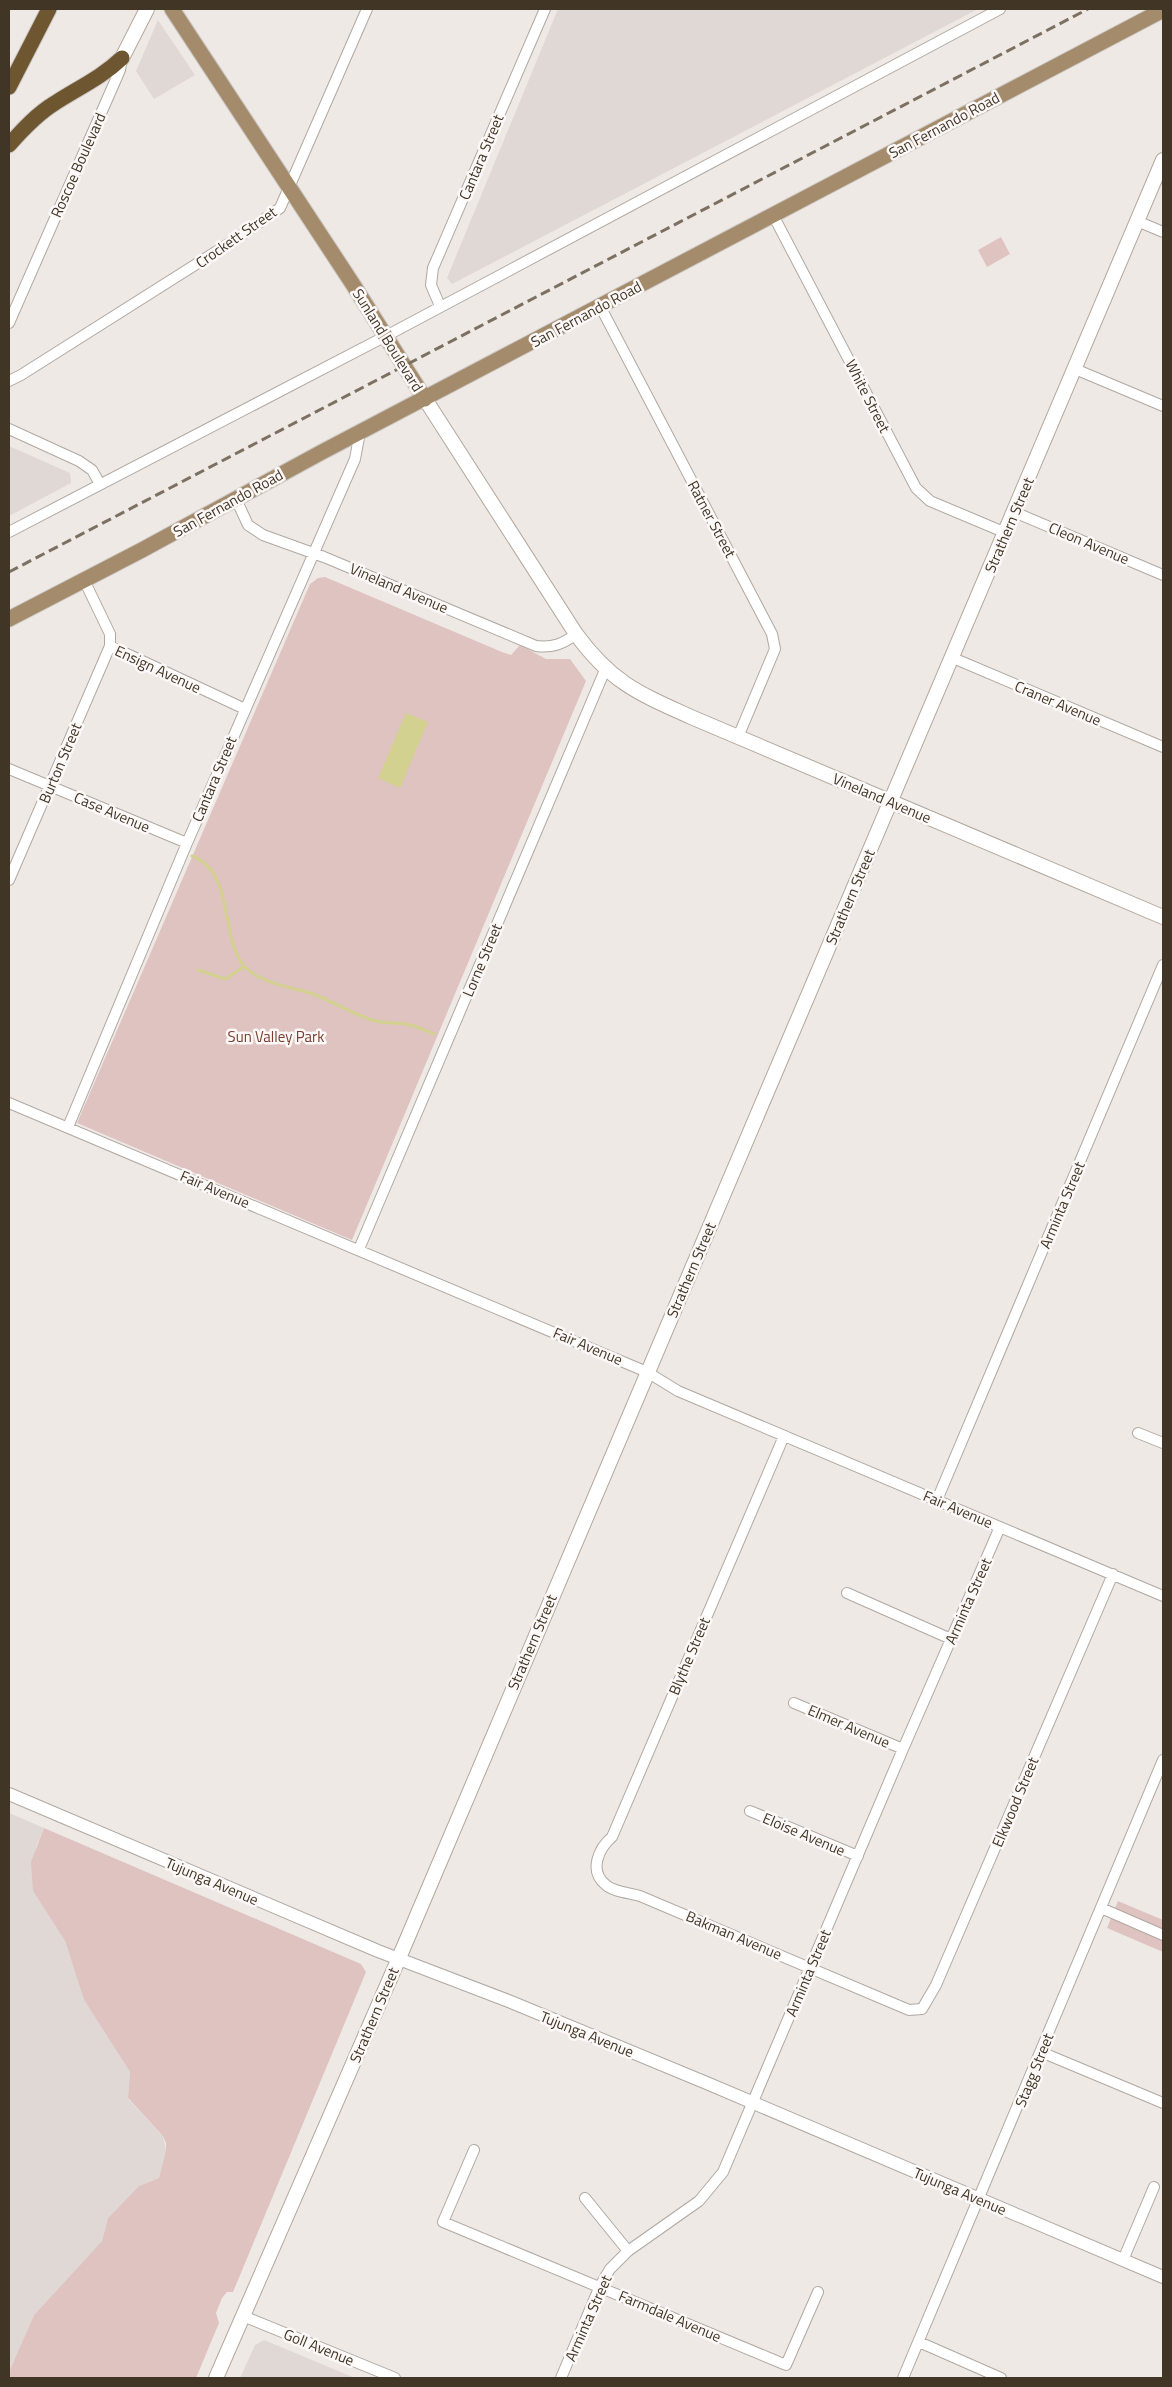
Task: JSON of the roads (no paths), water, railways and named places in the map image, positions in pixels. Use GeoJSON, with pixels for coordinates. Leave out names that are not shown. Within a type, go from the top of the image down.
{"type":"FeatureCollection","features":[{"type":"Feature","properties":{"kind":"highway"},"geometry":{"type":"LineString","coordinates":[[9,87],[49,9]]}},
{"type":"Feature","properties":{"kind":"highway"},"geometry":{"type":"LineString","coordinates":[[9,145],[32,120],[54,104],[106,74],[122,58]]}},
{"type":"Feature","properties":{"kind":"main road","name":"Roscoe Boulevard"},"geometry":{"type":"LineString","coordinates":[[122,58],[147,9]]}},
{"type":"Feature","properties":{"kind":"main road","name":"Sunland Boulevard"},"geometry":{"type":"LineString","coordinates":[[172,9],[386,336],[576,634],[606,670]]}},
{"type":"Feature","properties":{"kind":"main road","name":"San Fernando Road"},"geometry":{"type":"LineString","coordinates":[[9,619],[360,432],[1163,10]]}},
{"type":"Feature","properties":{"kind":"main road","name":"Strathern Street"},"geometry":{"type":"LineString","coordinates":[[216,2378],[399,1958],[1163,160]]}},
{"type":"Feature","properties":{"kind":"main road","name":"Vineland Avenue"},"geometry":{"type":"LineString","coordinates":[[606,670],[644,696],[1163,917]]}},
{"type":"Feature","properties":{"kind":"street","name":"Crockett Street"},"geometry":{"type":"LineString","coordinates":[[9,381],[236,239],[280,208],[366,9]]}},
{"type":"Feature","properties":{"kind":"street","name":"Cantara Street"},"geometry":{"type":"LineString","coordinates":[[440,306],[431,285],[433,268],[545,9]]}},
{"type":"Feature","properties":{"kind":"street"},"geometry":{"type":"LineString","coordinates":[[9,532],[386,336],[1000,9]]}},
{"type":"Feature","properties":{"kind":"street","name":"Roscoe Boulevard"},"geometry":{"type":"LineString","coordinates":[[9,323],[120,70],[122,58]]}},
{"type":"Feature","properties":{"kind":"street","name":"White Street"},"geometry":{"type":"LineString","coordinates":[[774,215],[916,488],[930,501],[1006,533]]}},
{"type":"Feature","properties":{"kind":"street"},"geometry":{"type":"LineString","coordinates":[[1137,221],[1163,232]]}},
{"type":"Feature","properties":{"kind":"street","name":"Ratner Street"},"geometry":{"type":"LineString","coordinates":[[600,306],[772,634],[774,649],[738,737]]}},
{"type":"Feature","properties":{"kind":"street"},"geometry":{"type":"LineString","coordinates":[[1075,369],[1163,406]]}},
{"type":"Feature","properties":{"kind":"street"},"geometry":{"type":"LineString","coordinates":[[9,429],[79,461],[92,470],[100,484]]}},
{"type":"Feature","properties":{"kind":"street","name":"Cantara Street"},"geometry":{"type":"LineString","coordinates":[[68,1127],[244,709],[303,576],[315,555],[355,459],[360,432]]}},
{"type":"Feature","properties":{"kind":"street","name":"Vineland Avenue"},"geometry":{"type":"LineString","coordinates":[[236,499],[248,525],[256,531],[536,646],[550,647],[564,644],[576,634]]}},
{"type":"Feature","properties":{"kind":"street","name":"Cleon Avenue"},"geometry":{"type":"LineString","coordinates":[[1014,512],[1163,574]]}},
{"type":"Feature","properties":{"kind":"street","name":"Ensign Avenue"},"geometry":{"type":"LineString","coordinates":[[84,580],[110,634],[110,646],[244,709]]}},
{"type":"Feature","properties":{"kind":"street","name":"Burton Street"},"geometry":{"type":"LineString","coordinates":[[9,880],[110,646]]}},
{"type":"Feature","properties":{"kind":"street","name":"Craner Avenue"},"geometry":{"type":"LineString","coordinates":[[953,658],[1163,747]]}},
{"type":"Feature","properties":{"kind":"street","name":"Lorne Street"},"geometry":{"type":"LineString","coordinates":[[358,1249],[606,670]]}},
{"type":"Feature","properties":{"kind":"street","name":"Case Avenue"},"geometry":{"type":"LineString","coordinates":[[9,769],[187,843]]}},
{"type":"Feature","properties":{"kind":"street","name":"Arminta Street"},"geometry":{"type":"LineString","coordinates":[[937,1500],[1163,966]]}},
{"type":"Feature","properties":{"kind":"street","name":"Fair Avenue"},"geometry":{"type":"LineString","coordinates":[[9,1103],[648,1372],[678,1392],[1163,1596]]}},
{"type":"Feature","properties":{"kind":"street"},"geometry":{"type":"LineString","coordinates":[[1138,1433],[1163,1443]]}},
{"type":"Feature","properties":{"kind":"street","name":"Blythe Street"},"geometry":{"type":"LineString","coordinates":[[599,1874],[596,1859],[602,1845],[612,1837],[784,1436]]}},
{"type":"Feature","properties":{"kind":"street","name":"Arminta Street"},"geometry":{"type":"LineString","coordinates":[[561,2378],[600,2286],[610,2269],[628,2251],[699,2201],[711,2190],[723,2172],[903,1749],[1000,1527]]}},
{"type":"Feature","properties":{"kind":"street","name":"Elkwood Street"},"geometry":{"type":"LineString","coordinates":[[901,2006],[909,2010],[922,2009],[936,1985],[1114,1574]]}},
{"type":"Feature","properties":{"kind":"street"},"geometry":{"type":"LineString","coordinates":[[846,1593],[951,1639]]}},
{"type":"Feature","properties":{"kind":"street","name":"Elmer Avenue"},"geometry":{"type":"LineString","coordinates":[[794,1702],[903,1749]]}},
{"type":"Feature","properties":{"kind":"street","name":"Stagg Street"},"geometry":{"type":"LineString","coordinates":[[903,2378],[1163,1764]]}},
{"type":"Feature","properties":{"kind":"street","name":"Tujunga Avenue"},"geometry":{"type":"LineString","coordinates":[[9,1794],[399,1958],[753,2102],[1163,2277]]}},
{"type":"Feature","properties":{"kind":"street","name":"Eloise Avenue"},"geometry":{"type":"LineString","coordinates":[[750,1811],[858,1856]]}},
{"type":"Feature","properties":{"kind":"street","name":"Bakman Avenue"},"geometry":{"type":"LineString","coordinates":[[599,1874],[605,1885],[640,1896],[901,2006]]}},
{"type":"Feature","properties":{"kind":"street"},"geometry":{"type":"LineString","coordinates":[[1101,1908],[1163,1935]]}},
{"type":"Feature","properties":{"kind":"street"},"geometry":{"type":"LineString","coordinates":[[1041,2052],[1163,2103]]}},
{"type":"Feature","properties":{"kind":"street","name":"Farmdale Avenue"},"geometry":{"type":"LineString","coordinates":[[474,2150],[443,2222],[786,2365],[818,2292]]}},
{"type":"Feature","properties":{"kind":"street"},"geometry":{"type":"LineString","coordinates":[[1123,2260],[1154,2187]]}},
{"type":"Feature","properties":{"kind":"street"},"geometry":{"type":"LineString","coordinates":[[584,2198],[628,2251]]}},
{"type":"Feature","properties":{"kind":"street","name":"Goll Avenue"},"geometry":{"type":"LineString","coordinates":[[242,2316],[395,2378]]}},
{"type":"Feature","properties":{"kind":"street"},"geometry":{"type":"LineString","coordinates":[[919,2342],[1001,2378]]}},
{"type":"Feature","properties":{"kind":"waterway"},"geometry":{"type":"LineString","coordinates":[[192,856],[206,864],[215,876],[221,891],[232,941],[238,956],[246,968],[253,974],[270,982],[316,995],[372,1020],[406,1024],[434,1034]]}},
{"type":"Feature","properties":{"kind":"waterway"},"geometry":{"type":"LineString","coordinates":[[198,970],[225,979],[245,966]]}},
{"type":"Feature","properties":{"kind":"railway"},"geometry":{"type":"LineString","coordinates":[[9,572],[1088,9]]}},
{"type":"Feature","properties":{"kind":"park label","name":"Sun Valley Park"},"geometry":{"type":"Point","coordinates":[276,1036]}}]}
